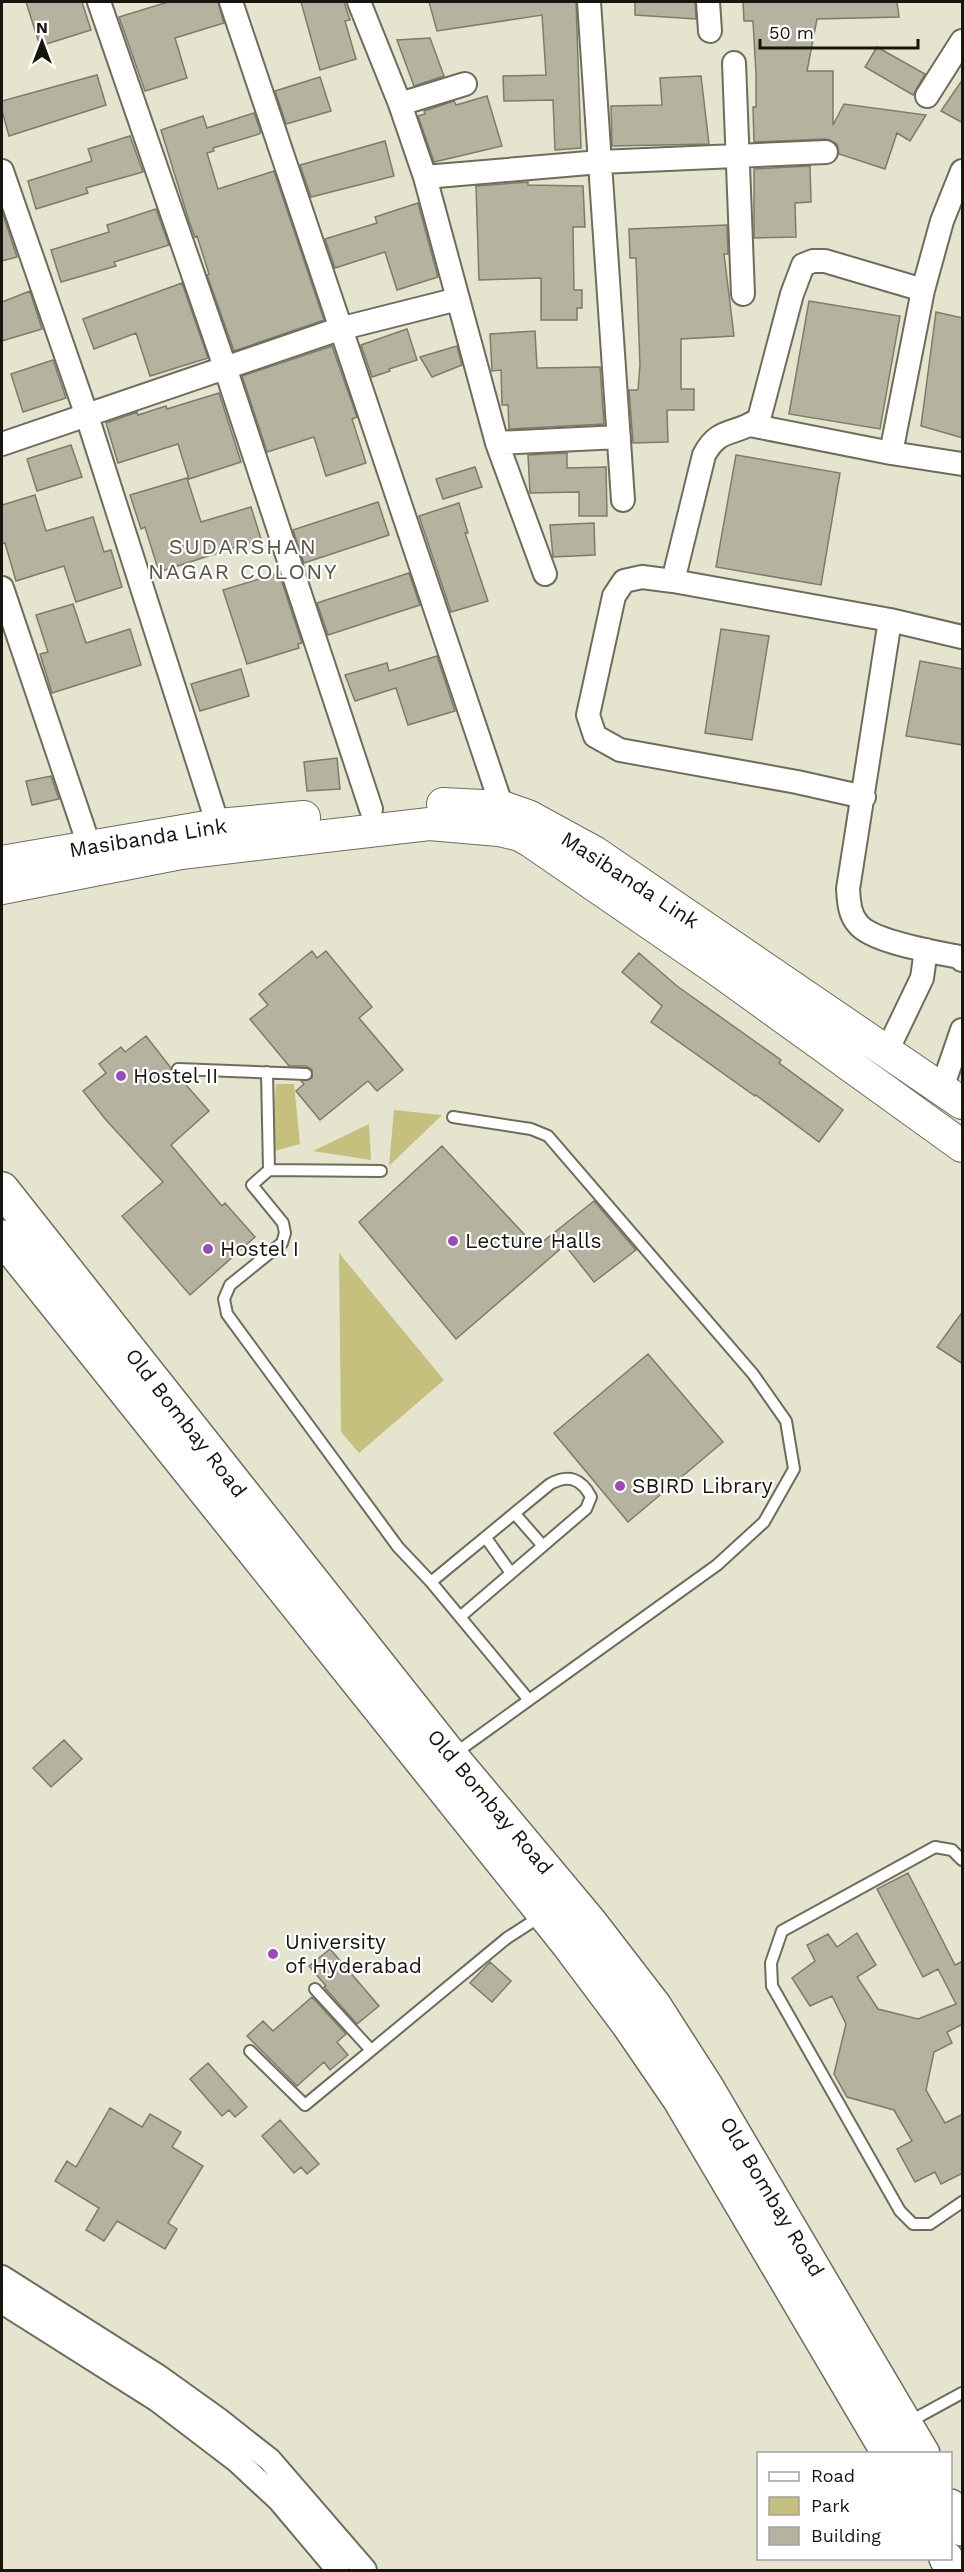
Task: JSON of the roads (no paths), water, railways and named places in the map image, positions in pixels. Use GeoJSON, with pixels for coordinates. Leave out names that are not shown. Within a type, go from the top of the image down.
{"type":"FeatureCollection","features":[{"type":"Feature","properties":{"kind":"main road","name":"Masibanda Link"},"geometry":{"type":"LineString","coordinates":[[2,862],[218,825],[371,809],[438,804],[506,820],[528,816],[594,852],[613,881],[887,1051],[952,1095]]}},
{"type":"Feature","properties":{"kind":"main road"},"geometry":{"type":"LineString","coordinates":[[2,888],[182,853],[429,824],[469,826],[506,820]]}},
{"type":"Feature","properties":{"kind":"main road"},"geometry":{"type":"LineString","coordinates":[[613,881],[963,1146]]}},
{"type":"Feature","properties":{"kind":"main road","name":"Old Bombay Road"},"geometry":{"type":"LineString","coordinates":[[2,1189],[451,1756],[590,1922],[654,2005],[706,2086],[907,2423],[922,2452]]}},
{"type":"Feature","properties":{"kind":"main road","name":"Old Bombay Road"},"geometry":{"type":"LineString","coordinates":[[2,1237],[543,1914],[628,2024],[680,2100],[888,2452]]}},
{"type":"Feature","properties":{"kind":"main road"},"geometry":{"type":"LineString","coordinates":[[952,2508],[963,2529]]}},
{"type":"Feature","properties":{"kind":"street"},"geometry":{"type":"LineString","coordinates":[[99,2],[225,367],[371,809]]}},
{"type":"Feature","properties":{"kind":"street"},"geometry":{"type":"LineString","coordinates":[[231,2],[339,329],[506,820]]}},
{"type":"Feature","properties":{"kind":"street"},"geometry":{"type":"LineString","coordinates":[[359,2],[400,104],[425,177],[496,443],[545,574]]}},
{"type":"Feature","properties":{"kind":"street"},"geometry":{"type":"LineString","coordinates":[[589,2],[623,500]]}},
{"type":"Feature","properties":{"kind":"street"},"geometry":{"type":"LineString","coordinates":[[708,2],[710,31]]}},
{"type":"Feature","properties":{"kind":"street"},"geometry":{"type":"LineString","coordinates":[[927,96],[963,41]]}},
{"type":"Feature","properties":{"kind":"street"},"geometry":{"type":"LineString","coordinates":[[734,63],[743,294]]}},
{"type":"Feature","properties":{"kind":"street"},"geometry":{"type":"LineString","coordinates":[[400,104],[465,84]]}},
{"type":"Feature","properties":{"kind":"street"},"geometry":{"type":"LineString","coordinates":[[425,177],[600,162],[826,153]]}},
{"type":"Feature","properties":{"kind":"street"},"geometry":{"type":"LineString","coordinates":[[2,171],[87,416],[218,825]]}},
{"type":"Feature","properties":{"kind":"street"},"geometry":{"type":"LineString","coordinates":[[891,453],[923,290],[942,221],[963,171]]}},
{"type":"Feature","properties":{"kind":"street"},"geometry":{"type":"LineString","coordinates":[[673,581],[704,455],[710,443],[722,434],[750,425],[759,419],[792,294],[803,265],[813,261],[825,261],[923,290]]}},
{"type":"Feature","properties":{"kind":"street"},"geometry":{"type":"LineString","coordinates":[[2,444],[339,329],[458,299]]}},
{"type":"Feature","properties":{"kind":"street"},"geometry":{"type":"LineString","coordinates":[[750,425],[891,453],[963,464]]}},
{"type":"Feature","properties":{"kind":"street"},"geometry":{"type":"LineString","coordinates":[[496,443],[619,437]]}},
{"type":"Feature","properties":{"kind":"street"},"geometry":{"type":"LineString","coordinates":[[864,797],[797,782],[620,750],[595,736],[588,715],[614,596],[624,581],[642,577],[890,620],[963,637]]}},
{"type":"Feature","properties":{"kind":"street"},"geometry":{"type":"LineString","coordinates":[[2,588],[90,848]]}},
{"type":"Feature","properties":{"kind":"street"},"geometry":{"type":"LineString","coordinates":[[890,620],[848,889],[850,910],[857,924],[869,934],[959,957],[963,960]]}},
{"type":"Feature","properties":{"kind":"street"},"geometry":{"type":"LineString","coordinates":[[887,1051],[922,978],[926,950]]}},
{"type":"Feature","properties":{"kind":"street"},"geometry":{"type":"LineString","coordinates":[[952,1095],[963,1030]]}},
{"type":"Feature","properties":{"kind":"street"},"geometry":{"type":"LineString","coordinates":[[2,2280],[158,2376],[270,2460],[365,2571]]}},
{"type":"Feature","properties":{"kind":"street"},"geometry":{"type":"LineString","coordinates":[[2,2302],[157,2400],[237,2461],[279,2500],[338,2571]]}},
{"type":"Feature","properties":{"kind":"lane"},"geometry":{"type":"LineString","coordinates":[[178,1069],[306,1074]]}},
{"type":"Feature","properties":{"kind":"lane"},"geometry":{"type":"LineString","coordinates":[[267,1072],[269,1170]]}},
{"type":"Feature","properties":{"kind":"lane"},"geometry":{"type":"LineString","coordinates":[[451,1756],[717,1565],[764,1522],[794,1469],[786,1421],[753,1374],[549,1136],[531,1129],[453,1117]]}},
{"type":"Feature","properties":{"kind":"lane"},"geometry":{"type":"LineString","coordinates":[[381,1171],[269,1170],[252,1185],[283,1223],[285,1233],[282,1243],[230,1285],[224,1299],[227,1314],[398,1547],[431,1582],[529,1700]]}},
{"type":"Feature","properties":{"kind":"lane"},"geometry":{"type":"LineString","coordinates":[[431,1582],[562,1478],[576,1480],[586,1488],[591,1497],[586,1509],[460,1617]]}},
{"type":"Feature","properties":{"kind":"lane"},"geometry":{"type":"LineString","coordinates":[[514,1514],[543,1546]]}},
{"type":"Feature","properties":{"kind":"lane"},"geometry":{"type":"LineString","coordinates":[[486,1538],[511,1573]]}},
{"type":"Feature","properties":{"kind":"lane"},"geometry":{"type":"LineString","coordinates":[[963,1860],[951,1850],[934,1847],[782,1931],[771,1963],[772,1986],[900,2211],[913,2224],[930,2224],[963,2202]]}},
{"type":"Feature","properties":{"kind":"lane"},"geometry":{"type":"LineString","coordinates":[[250,2050],[305,2105],[507,1938],[543,1914]]}},
{"type":"Feature","properties":{"kind":"lane"},"geometry":{"type":"LineString","coordinates":[[315,1989],[370,2049]]}},
{"type":"Feature","properties":{"kind":"lane"},"geometry":{"type":"LineString","coordinates":[[907,2423],[963,2393]]}},
{"type":"Feature","properties":{"kind":"place","name":"Hostel II"},"geometry":{"type":"Point","coordinates":[121,1076]}},
{"type":"Feature","properties":{"kind":"place","name":"Lecture Halls"},"geometry":{"type":"Point","coordinates":[453,1241]}},
{"type":"Feature","properties":{"kind":"place","name":"Hostel I"},"geometry":{"type":"Point","coordinates":[208,1249]}},
{"type":"Feature","properties":{"kind":"place","name":"SBIRD Library"},"geometry":{"type":"Point","coordinates":[620,1486]}},
{"type":"Feature","properties":{"kind":"place","name":"University of Hyderabad"},"geometry":{"type":"Point","coordinates":[273,1954]}},
{"type":"Feature","properties":{"kind":"district","name":"SUDARSHAN NAGAR COLONY"},"geometry":{"type":"Point","coordinates":[243,558]}}]}
